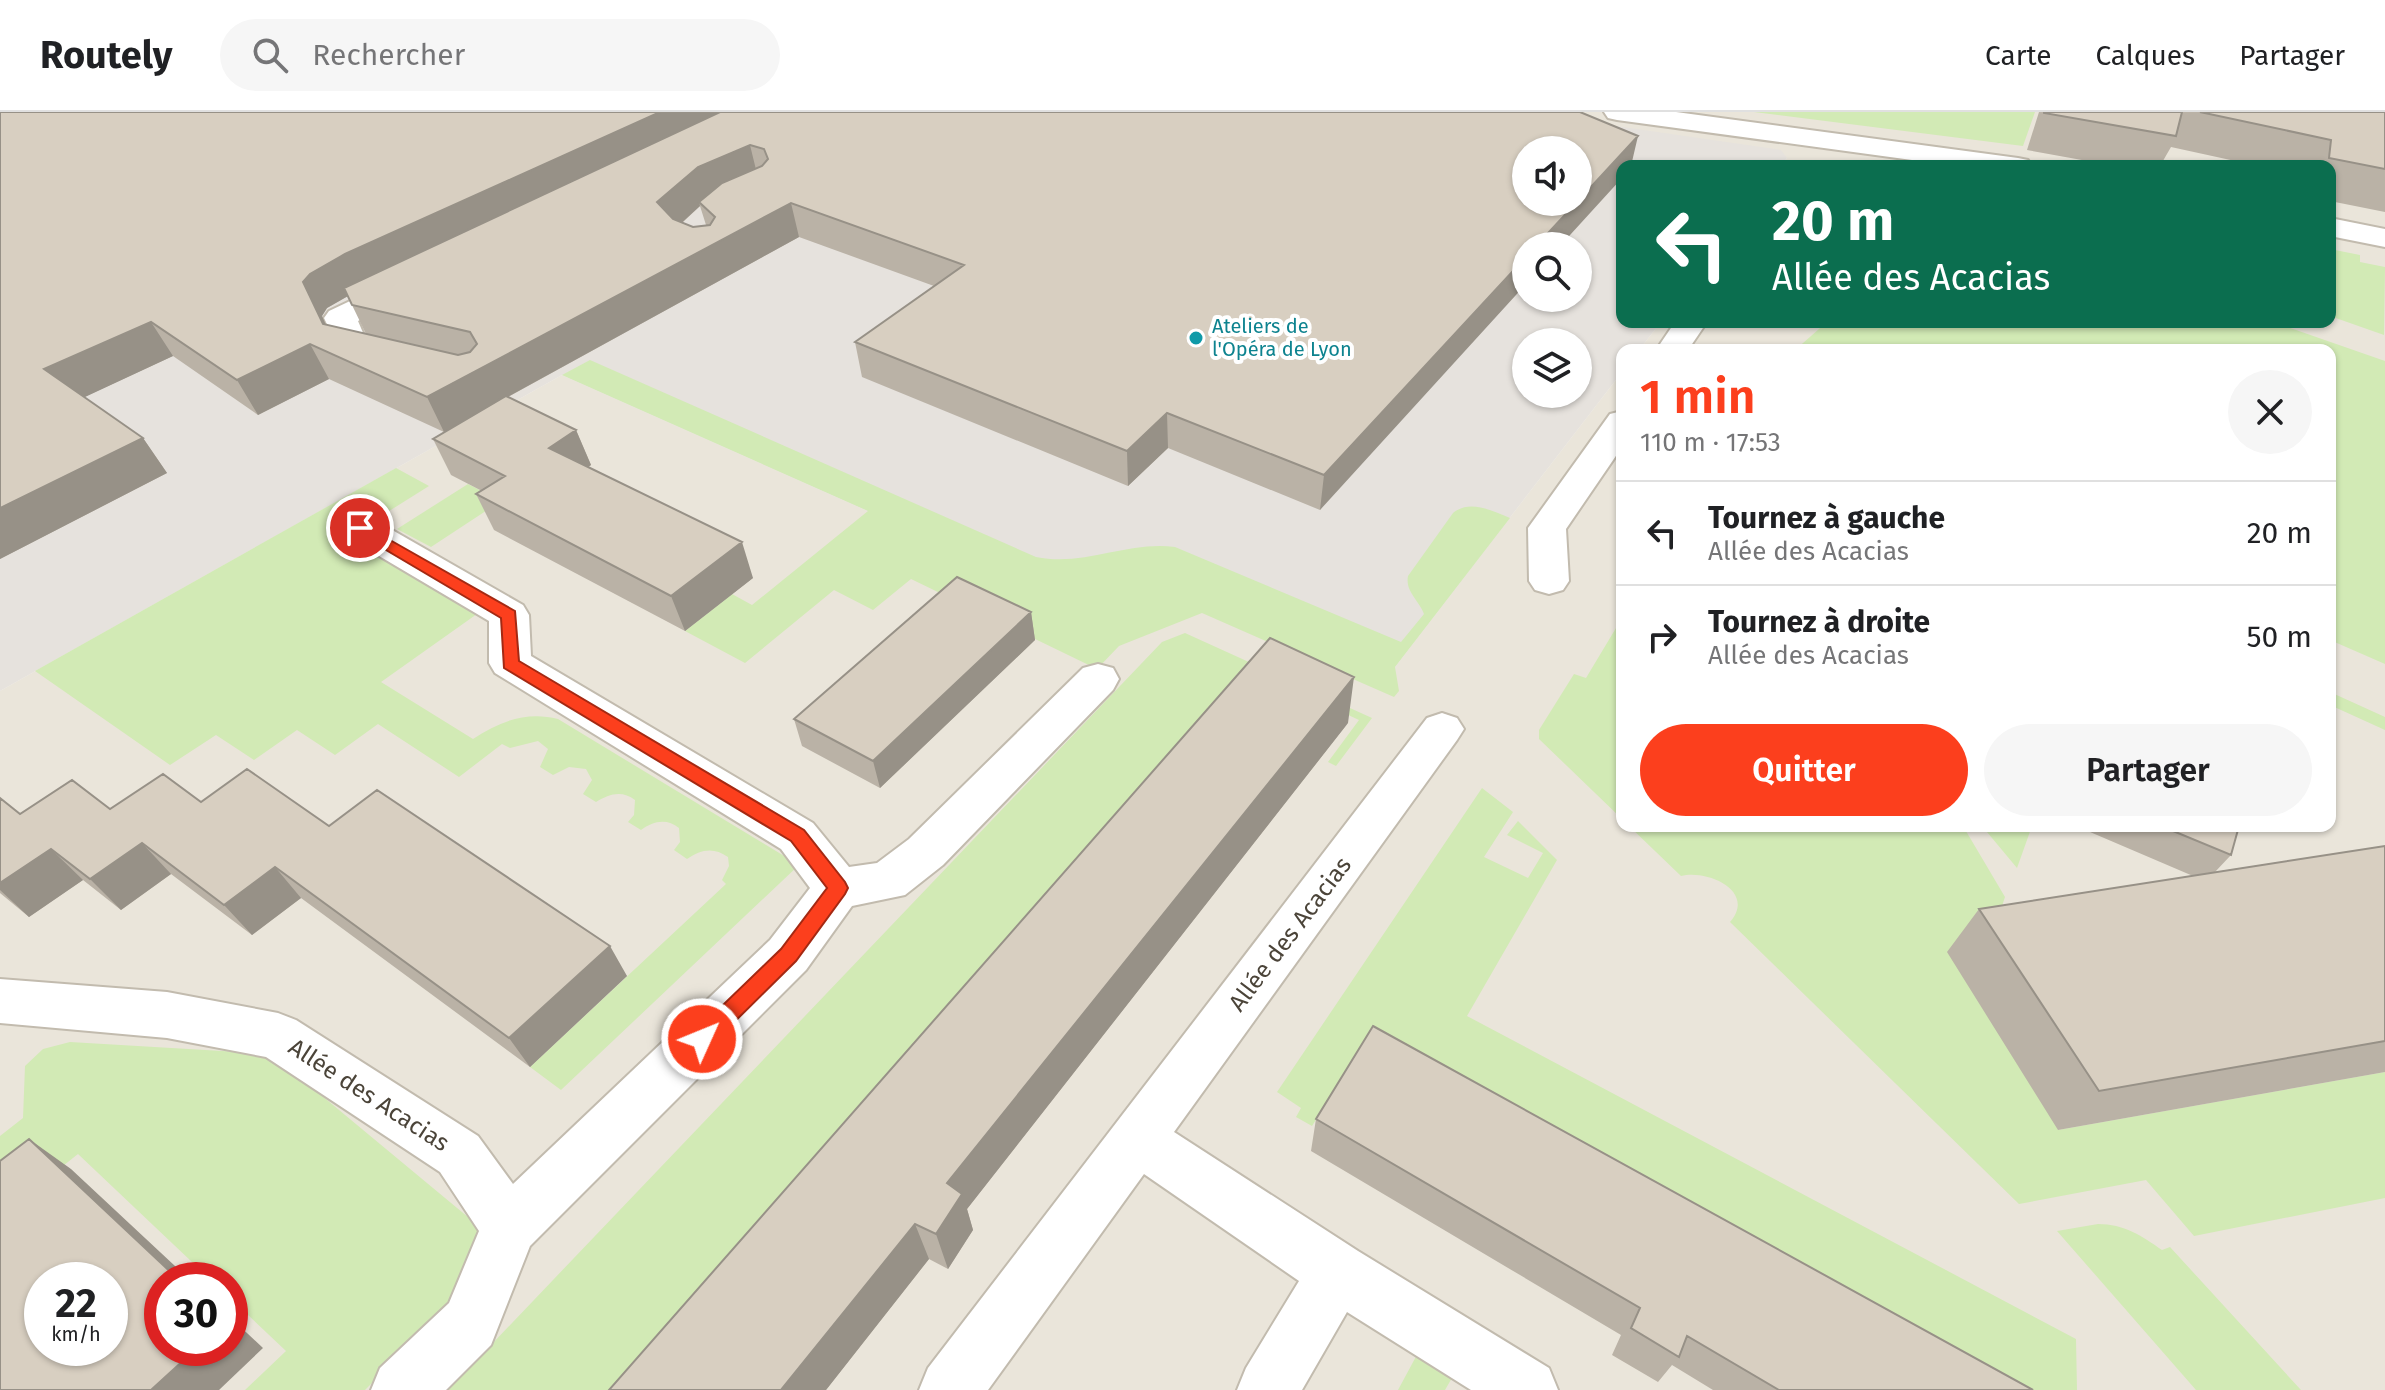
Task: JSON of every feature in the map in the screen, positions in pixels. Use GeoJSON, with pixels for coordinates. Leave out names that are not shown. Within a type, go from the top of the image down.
{"type":"FeatureCollection","features":[{"type":"Feature","properties":{"kind":"street"},"geometry":{"type":"LineString","coordinates":[[1617,112],[1974,160]]}},
{"type":"Feature","properties":{"kind":"street"},"geometry":{"type":"LineString","coordinates":[[1805,160],[1819,139]]}},
{"type":"Feature","properties":{"kind":"street"},"geometry":{"type":"LineString","coordinates":[[2336,228],[2385,238]]}},
{"type":"Feature","properties":{"kind":"street"},"geometry":{"type":"LineString","coordinates":[[413,363],[354,349],[340,318],[432,271]]}},
{"type":"Feature","properties":{"kind":"street"},"geometry":{"type":"LineString","coordinates":[[1549,581],[1547,528],[1616,430]]}},
{"type":"Feature","properties":{"kind":"street"},"geometry":{"type":"LineString","coordinates":[[360,528],[509,615],[510,663],[797,836],[838,888]]}},
{"type":"Feature","properties":{"kind":"street"},"geometry":{"type":"LineString","coordinates":[[402,1390],[470,1324],[509,1227],[788,955],[838,888],[888,881],[926,852],[1098,679]]}},
{"type":"Feature","properties":{"kind":"street","name":"Allée des Acacias"},"geometry":{"type":"LineString","coordinates":[[950,1390],[1442,729]]}},
{"type":"Feature","properties":{"kind":"street","name":"Allée des Acacias"},"geometry":{"type":"LineString","coordinates":[[0,1001],[167,1015],[278,1036],[459,1154],[509,1227]]}},
{"type":"Feature","properties":{"kind":"street"},"geometry":{"type":"LineString","coordinates":[[1137,1138],[1337,1272],[1527,1390]]}},
{"type":"Feature","properties":{"kind":"street"},"geometry":{"type":"LineString","coordinates":[[1268,1390],[1337,1272]]}},
{"type":"Feature","properties":{"kind":"shaded area"},"geometry":{"type":"Polygon","coordinates":[[[0,112],[1518,112],[1781,150],[1787,158],[1616,160],[1616,328],[1656,328],[1644,344],[1616,344],[1616,380],[1395,667],[1144,561],[1095,612],[562,375],[0,691],[0,112]]]}},
{"type":"Feature","properties":{"kind":"shaded area"},"geometry":{"type":"Polygon","coordinates":[[[1519,112],[2385,112],[2385,1390],[0,1390],[0,691],[562,375],[1095,612],[1143,561],[1395,667],[1616,380],[1616,832],[2336,832],[2336,344],[1644,344],[1656,328],[2336,328],[2336,160],[1786,160],[1787,158],[1519,112]]]}},
{"type":"Feature","properties":{"kind":"green space"},"geometry":{"type":"Polygon","coordinates":[[[1754,112],[2035,112],[2023,146],[1754,112]]]}},
{"type":"Feature","properties":{"kind":"green space"},"geometry":{"type":"Polygon","coordinates":[[[2336,250],[2360,255],[2360,262],[2385,267],[2384,335],[2336,318],[2336,250]]]}},
{"type":"Feature","properties":{"kind":"green space"},"geometry":{"type":"Polygon","coordinates":[[[1820,328],[2290,328],[2385,361],[2385,664],[2336,643],[2336,344],[1802,344],[1820,328]]]}},
{"type":"Feature","properties":{"kind":"green space"},"geometry":{"type":"Polygon","coordinates":[[[590,360],[1036,557],[1071,559],[1140,547],[1175,547],[1401,642],[1424,614],[1410,591],[1408,576],[1453,513],[1474,507],[1510,518],[1395,667],[1399,691],[1394,697],[1202,613],[1119,646],[1097,669],[911,579],[873,610],[834,590],[745,663],[685,631],[732,594],[752,605],[868,511],[562,375],[590,360]]]}},
{"type":"Feature","properties":{"kind":"green space"},"geometry":{"type":"Polygon","coordinates":[[[396,468],[429,486],[378,518],[351,504],[326,520],[484,609],[381,682],[473,739],[514,719],[535,716],[558,719],[799,865],[561,1090],[530,1067],[726,884],[722,880],[729,866],[728,857],[708,850],[687,859],[674,850],[680,842],[679,828],[660,822],[641,830],[628,822],[634,815],[635,800],[616,794],[596,802],[583,794],[592,780],[586,769],[569,767],[553,775],[540,767],[548,749],[538,741],[510,748],[502,744],[459,777],[378,724],[335,755],[297,730],[254,760],[216,735],[170,765],[35,671],[396,468]]]}},
{"type":"Feature","properties":{"kind":"green space"},"geometry":{"type":"Polygon","coordinates":[[[468,484],[501,501],[431,547],[397,529],[468,484]]]}},
{"type":"Feature","properties":{"kind":"green space"},"geometry":{"type":"Polygon","coordinates":[[[1616,628],[1616,813],[1539,739],[1539,730],[1574,674],[1586,678],[1616,628]]]}},
{"type":"Feature","properties":{"kind":"green space"},"geometry":{"type":"Polygon","coordinates":[[[1185,633],[1372,718],[1336,766],[1328,762],[1359,720],[1266,677],[651,1390],[448,1390],[1162,642],[1185,633]]]}},
{"type":"Feature","properties":{"kind":"green space"},"geometry":{"type":"Polygon","coordinates":[[[2336,695],[2385,717],[2385,730],[2336,708],[2336,695]]]}},
{"type":"Feature","properties":{"kind":"green space"},"geometry":{"type":"Polygon","coordinates":[[[1482,788],[1513,812],[1484,857],[1528,878],[1543,853],[1507,835],[1518,821],[1557,860],[1467,1016],[2076,1339],[2077,1390],[1979,1390],[1362,1047],[1312,1126],[1296,1117],[1301,1108],[1277,1092],[1482,788]]]}},
{"type":"Feature","properties":{"kind":"green space"},"geometry":{"type":"Polygon","coordinates":[[[1635,832],[1967,832],[2005,897],[2001,909],[2058,1130],[2385,1072],[2385,1198],[2194,1236],[2146,1180],[2019,1204],[1730,922],[1737,911],[1733,892],[1715,879],[1681,876],[1635,832]]]}},
{"type":"Feature","properties":{"kind":"green space"},"geometry":{"type":"Polygon","coordinates":[[[1987,832],[2030,832],[2017,868],[1987,832]]]}},
{"type":"Feature","properties":{"kind":"green space"},"geometry":{"type":"Polygon","coordinates":[[[70,1042],[257,1053],[280,1061],[486,1232],[469,1286],[365,1390],[245,1390],[286,1351],[248,1315],[248,1262],[192,1262],[78,1154],[0,1216],[0,1136],[23,1118],[25,1066],[43,1049],[70,1042]]]}},
{"type":"Feature","properties":{"kind":"green space"},"geometry":{"type":"Polygon","coordinates":[[[2098,1224],[2124,1229],[2162,1250],[2170,1247],[2301,1390],[2196,1390],[2057,1231],[2098,1224]]]}},
{"type":"Feature","properties":{"kind":"green space"},"geometry":{"type":"Polygon","coordinates":[[[1419,1351],[1456,1371],[1445,1390],[1398,1390],[1419,1351]]]}},
{"type":"Feature","properties":{"kind":"building"},"geometry":{"type":"Polygon","coordinates":[[[0,112],[660,112],[345,254],[310,274],[303,282],[323,324],[458,355],[470,352],[477,344],[470,332],[352,305],[344,288],[720,112],[1580,112],[1638,136],[1592,186],[1592,136],[1512,136],[1512,216],[1564,216],[1549,232],[1512,232],[1512,272],[1324,475],[1167,413],[1127,451],[855,342],[964,265],[791,203],[427,397],[310,344],[237,380],[151,322],[44,369],[143,438],[0,508],[0,112]],[[750,145],[698,167],[657,202],[673,219],[693,227],[710,225],[715,217],[699,202],[722,183],[762,166],[768,159],[764,149],[750,145]]]}},
{"type":"Feature","properties":{"kind":"building"},"geometry":{"type":"Polygon","coordinates":[[[2044,112],[2182,112],[2176,136],[2044,112]]]}},
{"type":"Feature","properties":{"kind":"building"},"geometry":{"type":"Polygon","coordinates":[[[2200,112],[2385,112],[2385,169],[2329,158],[2331,140],[2200,112]]]}},
{"type":"Feature","properties":{"kind":"building"},"geometry":{"type":"Polygon","coordinates":[[[506,396],[576,430],[549,448],[742,542],[671,596],[476,494],[505,476],[433,439],[506,396]]]}},
{"type":"Feature","properties":{"kind":"building"},"geometry":{"type":"Polygon","coordinates":[[[957,577],[1031,612],[873,761],[794,719],[957,577]]]}},
{"type":"Feature","properties":{"kind":"building"},"geometry":{"type":"Polygon","coordinates":[[[1270,638],[1354,677],[947,1183],[962,1194],[936,1234],[915,1224],[781,1390],[609,1390],[1270,638]]]}},
{"type":"Feature","properties":{"kind":"building"},"geometry":{"type":"Polygon","coordinates":[[[247,769],[329,826],[377,790],[610,946],[509,1038],[275,867],[224,905],[142,843],[90,879],[51,849],[0,883],[0,798],[20,814],[72,780],[110,809],[163,774],[201,802],[247,769]]]}},
{"type":"Feature","properties":{"kind":"building"},"geometry":{"type":"Polygon","coordinates":[[[2175,832],[2237,832],[2231,855],[2175,832]]]}},
{"type":"Feature","properties":{"kind":"building"},"geometry":{"type":"Polygon","coordinates":[[[2385,846],[2385,1041],[2099,1091],[1979,909],[2385,846]]]}},
{"type":"Feature","properties":{"kind":"building"},"geometry":{"type":"Polygon","coordinates":[[[1373,1026],[2033,1390],[1779,1390],[1687,1336],[1679,1357],[1631,1328],[1640,1308],[1316,1119],[1373,1026]]]}},
{"type":"Feature","properties":{"kind":"building"},"geometry":{"type":"Polygon","coordinates":[[[29,1139],[160,1262],[144,1262],[144,1366],[177,1366],[151,1390],[0,1390],[0,1161],[29,1139]]]}},
{"type":"Feature","properties":{"kind":"place","name":"Ateliers de l'Opéra de Lyon"},"geometry":{"type":"Point","coordinates":[1196,338]}},
{"type":"Feature","properties":{"kind":"route"},"geometry":{"type":"LineString","coordinates":[[360,528],[509,615],[510,663],[797,836],[838,888],[788,955],[702,1039]]}}]}
